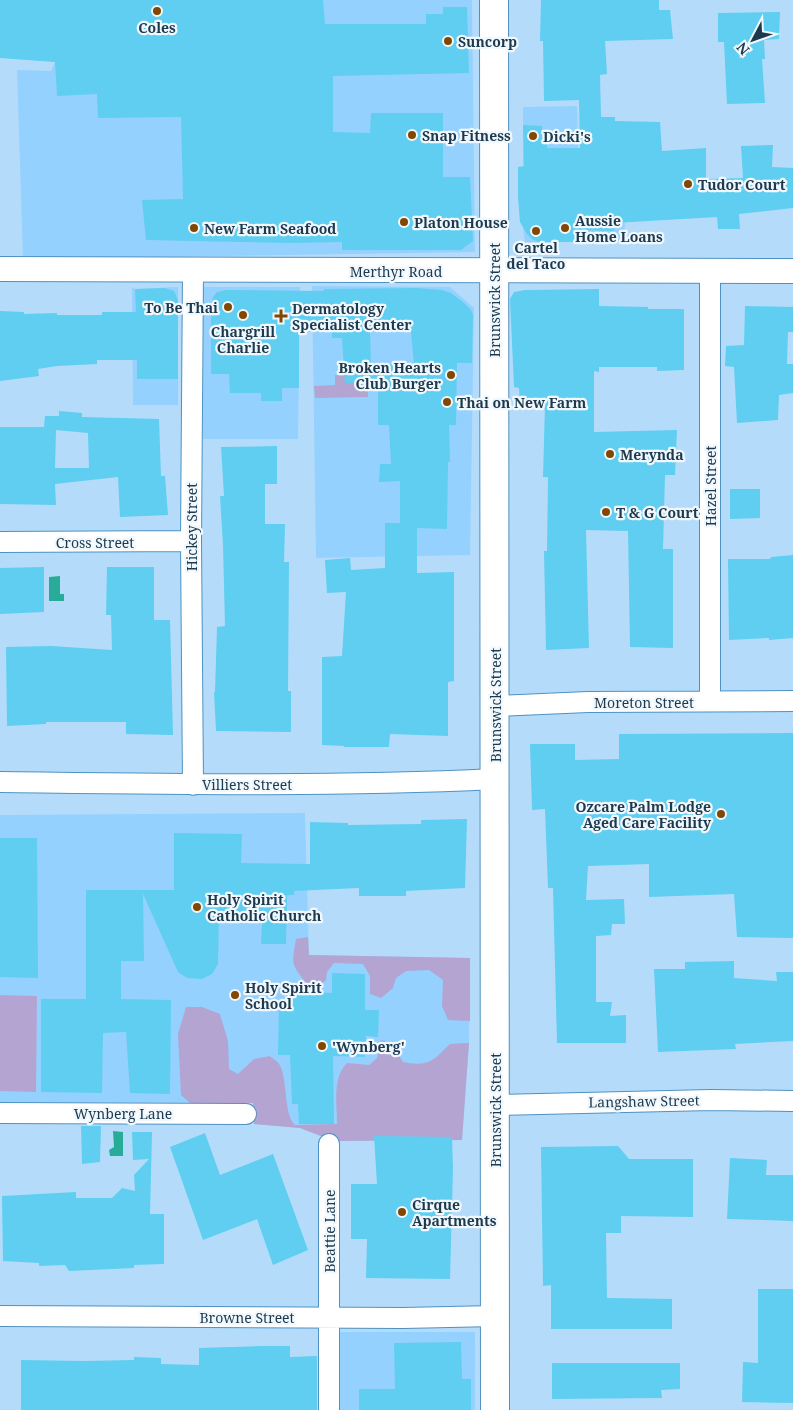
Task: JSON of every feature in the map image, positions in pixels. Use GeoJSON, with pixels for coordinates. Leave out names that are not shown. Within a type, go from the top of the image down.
{"type":"FeatureCollection","features":[{"type":"Feature","properties":{"kind":"main road","name":"Brunswick Street"},"geometry":{"type":"LineString","coordinates":[[494,0],[495,1410]]}},
{"type":"Feature","properties":{"kind":"street","name":"Merthyr Road"},"geometry":{"type":"LineString","coordinates":[[0,269],[793,271]]}},
{"type":"Feature","properties":{"kind":"street","name":"Hickey Street"},"geometry":{"type":"LineString","coordinates":[[193,784],[191,542],[194,270]]}},
{"type":"Feature","properties":{"kind":"street","name":"Hazel Street"},"geometry":{"type":"LineString","coordinates":[[710,271],[710,701]]}},
{"type":"Feature","properties":{"kind":"street","name":"Cross Street"},"geometry":{"type":"LineString","coordinates":[[0,542],[191,542]]}},
{"type":"Feature","properties":{"kind":"street","name":"Moreton Street"},"geometry":{"type":"LineString","coordinates":[[495,706],[588,702],[793,701]]}},
{"type":"Feature","properties":{"kind":"street","name":"Villiers Street"},"geometry":{"type":"LineString","coordinates":[[0,782],[384,783],[495,779]]}},
{"type":"Feature","properties":{"kind":"street","name":"Langshaw Street"},"geometry":{"type":"LineString","coordinates":[[495,1105],[682,1100],[793,1101]]}},
{"type":"Feature","properties":{"kind":"street","name":"Wynberg Lane"},"geometry":{"type":"LineString","coordinates":[[0,1113],[246,1114]]}},
{"type":"Feature","properties":{"kind":"street","name":"Beattie Lane"},"geometry":{"type":"LineString","coordinates":[[329,1144],[329,1410]]}},
{"type":"Feature","properties":{"kind":"street","name":"Browne Street"},"geometry":{"type":"LineString","coordinates":[[0,1316],[403,1318],[495,1316]]}},
{"type":"Feature","properties":{"kind":"shaded area"},"geometry":{"type":"Polygon","coordinates":[[[54,0],[472,0],[475,252],[23,259],[17,70],[51,71],[55,62],[54,0]]]}},
{"type":"Feature","properties":{"kind":"shaded area"},"geometry":{"type":"Polygon","coordinates":[[[577,106],[579,178],[624,179],[625,241],[525,242],[523,228],[523,107],[577,106]]]}},
{"type":"Feature","properties":{"kind":"shaded area"},"geometry":{"type":"Polygon","coordinates":[[[312,286],[450,287],[474,308],[470,555],[316,558],[312,286]]]}},
{"type":"Feature","properties":{"kind":"shaded area"},"geometry":{"type":"Polygon","coordinates":[[[132,287],[135,289],[178,287],[178,405],[133,405],[132,287]]]}},
{"type":"Feature","properties":{"kind":"shaded area"},"geometry":{"type":"Polygon","coordinates":[[[202,287],[300,287],[298,439],[203,439],[202,287]]]}},
{"type":"Feature","properties":{"kind":"shaded area"},"geometry":{"type":"Polygon","coordinates":[[[344,365],[353,382],[368,382],[368,397],[315,398],[314,386],[335,385],[335,375],[343,375],[344,365]]]}},
{"type":"Feature","properties":{"kind":"shaded area"},"geometry":{"type":"Polygon","coordinates":[[[60,576],[60,594],[64,594],[64,601],[49,601],[49,577],[60,576]]]}},
{"type":"Feature","properties":{"kind":"shaded area","name":"Holy Spirit School"},"geometry":{"type":"Polygon","coordinates":[[[305,813],[309,955],[470,958],[469,1043],[462,1140],[334,1141],[300,1128],[254,1124],[253,1103],[0,1102],[0,815],[305,813]]]}},
{"type":"Feature","properties":{"kind":"shaded area"},"geometry":{"type":"Polygon","coordinates":[[[308,937],[309,955],[470,958],[470,1021],[448,1020],[442,1006],[443,980],[429,970],[406,971],[396,978],[393,988],[381,998],[370,994],[370,976],[363,964],[334,963],[327,972],[326,980],[320,985],[307,984],[295,967],[293,959],[296,939],[308,937]]]}},
{"type":"Feature","properties":{"kind":"shaded area"},"geometry":{"type":"Polygon","coordinates":[[[0,995],[37,996],[36,1092],[0,1091],[0,995]]]}},
{"type":"Feature","properties":{"kind":"shaded area"},"geometry":{"type":"Polygon","coordinates":[[[186,1007],[202,1007],[220,1014],[228,1041],[229,1069],[238,1074],[254,1059],[270,1056],[278,1063],[284,1077],[289,1113],[295,1125],[337,1124],[336,1092],[342,1069],[347,1063],[369,1065],[377,1058],[381,1040],[391,1042],[403,1062],[418,1064],[429,1061],[439,1055],[450,1044],[469,1043],[462,1140],[334,1141],[300,1128],[254,1124],[253,1103],[190,1103],[181,1095],[178,1034],[186,1007]]]}},
{"type":"Feature","properties":{"kind":"shaded area"},"geometry":{"type":"Polygon","coordinates":[[[113,1131],[123,1132],[123,1156],[110,1156],[109,1150],[114,1147],[113,1131]]]}},
{"type":"Feature","properties":{"kind":"shaded area"},"geometry":{"type":"Polygon","coordinates":[[[334,1332],[475,1332],[475,1410],[334,1410],[334,1332]]]}},
{"type":"Feature","properties":{"kind":"building"},"geometry":{"type":"Polygon","coordinates":[[[0,0],[323,0],[325,24],[426,24],[426,14],[443,14],[443,7],[467,7],[469,73],[333,76],[333,132],[370,133],[371,113],[443,113],[443,177],[470,177],[473,241],[461,250],[342,250],[342,242],[290,243],[146,240],[142,200],[183,199],[181,117],[98,118],[97,94],[57,96],[55,62],[0,58],[0,0]]]}},
{"type":"Feature","properties":{"kind":"building"},"geometry":{"type":"Polygon","coordinates":[[[541,0],[659,0],[659,10],[670,10],[673,39],[605,41],[607,74],[600,75],[601,117],[615,117],[615,121],[660,122],[662,151],[706,148],[706,179],[743,178],[741,146],[773,145],[772,167],[793,168],[793,208],[739,214],[740,229],[718,229],[717,217],[614,223],[614,231],[578,230],[578,242],[538,242],[532,239],[520,222],[518,197],[518,167],[524,166],[523,125],[542,126],[542,137],[547,138],[547,148],[580,148],[579,100],[544,101],[543,41],[540,41],[541,0]]]}},
{"type":"Feature","properties":{"kind":"building"},"geometry":{"type":"Polygon","coordinates":[[[780,12],[779,39],[764,40],[765,59],[762,59],[765,103],[727,104],[724,42],[718,42],[718,13],[780,12]]]}},
{"type":"Feature","properties":{"kind":"building"},"geometry":{"type":"Polygon","coordinates":[[[165,288],[174,291],[178,300],[178,379],[137,379],[137,360],[97,360],[97,364],[38,369],[39,376],[0,381],[0,311],[24,312],[24,314],[57,313],[57,315],[102,315],[102,312],[136,312],[135,289],[165,288]]]}},
{"type":"Feature","properties":{"kind":"building"},"geometry":{"type":"Polygon","coordinates":[[[417,288],[442,290],[451,293],[463,302],[473,315],[472,363],[457,363],[456,425],[449,425],[450,462],[448,462],[447,529],[417,528],[417,573],[454,572],[454,681],[448,682],[448,736],[390,734],[389,747],[322,745],[322,657],[342,656],[346,592],[327,593],[325,560],[350,558],[351,570],[385,568],[385,523],[400,523],[400,481],[379,482],[380,464],[391,464],[389,425],[378,425],[378,382],[345,383],[342,338],[332,338],[332,331],[299,332],[299,388],[282,388],[282,401],[261,401],[261,393],[230,393],[229,374],[211,374],[211,305],[213,297],[217,292],[226,290],[323,291],[324,289],[417,288]],[[370,332],[371,364],[414,365],[411,332],[370,332]]]}},
{"type":"Feature","properties":{"kind":"building"},"geometry":{"type":"Polygon","coordinates":[[[599,289],[599,306],[684,309],[684,370],[657,371],[657,367],[599,367],[599,372],[594,371],[594,432],[677,430],[675,475],[665,475],[663,549],[673,549],[673,648],[630,647],[628,531],[586,530],[589,648],[546,650],[544,551],[547,551],[548,477],[543,477],[545,405],[520,404],[519,388],[514,387],[510,299],[514,292],[525,290],[599,289]]]}},
{"type":"Feature","properties":{"kind":"building"},"geometry":{"type":"Polygon","coordinates":[[[745,306],[793,307],[793,332],[788,332],[787,364],[793,364],[793,393],[779,395],[778,420],[737,423],[734,367],[725,366],[726,346],[744,345],[745,306]]]}},
{"type":"Feature","properties":{"kind":"building"},"geometry":{"type":"Polygon","coordinates":[[[59,411],[82,413],[82,417],[159,419],[161,476],[165,476],[168,515],[120,517],[118,477],[55,484],[56,505],[0,504],[0,427],[44,427],[45,416],[59,416],[59,411]],[[56,430],[55,468],[89,468],[88,433],[56,430]]]}},
{"type":"Feature","properties":{"kind":"building"},"geometry":{"type":"Polygon","coordinates":[[[277,446],[277,484],[265,484],[265,524],[285,524],[284,562],[289,562],[288,691],[291,691],[291,732],[216,731],[214,692],[217,627],[225,626],[220,496],[224,496],[221,447],[277,446]]]}},
{"type":"Feature","properties":{"kind":"building"},"geometry":{"type":"Polygon","coordinates":[[[730,489],[760,489],[760,518],[730,519],[730,489]]]}},
{"type":"Feature","properties":{"kind":"building"},"geometry":{"type":"Polygon","coordinates":[[[793,555],[793,638],[729,640],[728,559],[770,559],[771,557],[793,555]]]}},
{"type":"Feature","properties":{"kind":"building"},"geometry":{"type":"Polygon","coordinates":[[[44,567],[44,612],[0,614],[0,568],[44,567]]]}},
{"type":"Feature","properties":{"kind":"building"},"geometry":{"type":"Polygon","coordinates":[[[107,567],[154,567],[154,620],[170,620],[173,735],[126,734],[126,722],[46,722],[46,724],[7,726],[6,647],[51,646],[112,650],[111,615],[106,615],[107,567]]]}},
{"type":"Feature","properties":{"kind":"building"},"geometry":{"type":"Polygon","coordinates":[[[793,733],[793,938],[737,937],[734,894],[649,897],[649,864],[588,866],[586,900],[624,899],[625,924],[612,924],[611,935],[596,936],[596,1002],[612,1002],[610,1016],[626,1015],[626,1043],[557,1043],[553,888],[548,888],[545,809],[532,810],[530,744],[575,744],[575,760],[619,759],[619,734],[793,733]]]}},
{"type":"Feature","properties":{"kind":"building"},"geometry":{"type":"Polygon","coordinates":[[[467,819],[465,888],[406,891],[406,896],[359,896],[359,888],[294,891],[294,895],[287,895],[286,944],[261,944],[262,923],[251,923],[251,915],[219,915],[218,964],[212,974],[202,979],[187,978],[178,972],[143,894],[144,961],[121,961],[121,999],[171,1000],[170,1094],[130,1093],[126,1032],[103,1033],[102,1093],[41,1092],[41,999],[86,999],[86,890],[174,890],[174,833],[242,834],[241,863],[310,864],[310,822],[348,823],[348,825],[421,824],[421,820],[467,819]]]}},
{"type":"Feature","properties":{"kind":"building"},"geometry":{"type":"Polygon","coordinates":[[[0,838],[37,838],[38,978],[0,977],[0,838]]]}},
{"type":"Feature","properties":{"kind":"building"},"geometry":{"type":"Polygon","coordinates":[[[734,961],[734,978],[777,981],[776,972],[793,972],[793,1041],[735,1044],[736,1049],[658,1052],[654,969],[685,969],[685,962],[734,961]]]}},
{"type":"Feature","properties":{"kind":"building","name":"'Wynberg'"},"geometry":{"type":"Polygon","coordinates":[[[332,973],[365,974],[365,1010],[379,1010],[378,1037],[366,1036],[365,1057],[333,1056],[334,1124],[299,1124],[298,1104],[292,1104],[290,1055],[278,1055],[279,1005],[286,1005],[286,991],[332,993],[332,973]]]}},
{"type":"Feature","properties":{"kind":"building"},"geometry":{"type":"Polygon","coordinates":[[[81,1126],[101,1126],[100,1162],[82,1164],[81,1126]]]}},
{"type":"Feature","properties":{"kind":"building"},"geometry":{"type":"Polygon","coordinates":[[[132,1132],[152,1132],[150,1214],[164,1214],[164,1264],[134,1265],[134,1268],[69,1271],[65,1265],[39,1266],[39,1263],[3,1261],[2,1196],[76,1192],[76,1198],[112,1198],[122,1188],[135,1191],[134,1175],[149,1159],[133,1160],[132,1132]]]}},
{"type":"Feature","properties":{"kind":"building"},"geometry":{"type":"Polygon","coordinates":[[[205,1133],[220,1175],[273,1154],[308,1250],[273,1265],[257,1219],[203,1240],[170,1147],[205,1133]]]}},
{"type":"Feature","properties":{"kind":"building"},"geometry":{"type":"Polygon","coordinates":[[[374,1136],[452,1137],[450,1279],[366,1278],[367,1239],[351,1239],[351,1184],[377,1184],[374,1136]]]}},
{"type":"Feature","properties":{"kind":"building"},"geometry":{"type":"Polygon","coordinates":[[[618,1146],[629,1159],[693,1159],[693,1217],[621,1216],[621,1233],[606,1233],[607,1298],[672,1299],[672,1329],[551,1329],[551,1285],[543,1286],[541,1147],[618,1146]]]}},
{"type":"Feature","properties":{"kind":"building"},"geometry":{"type":"Polygon","coordinates":[[[730,1158],[767,1160],[766,1175],[793,1175],[793,1221],[727,1219],[730,1158]]]}},
{"type":"Feature","properties":{"kind":"building"},"geometry":{"type":"Polygon","coordinates":[[[758,1289],[793,1289],[793,1403],[742,1402],[743,1362],[758,1363],[758,1289]]]}},
{"type":"Feature","properties":{"kind":"building"},"geometry":{"type":"Polygon","coordinates":[[[461,1342],[462,1379],[471,1379],[471,1410],[359,1410],[359,1389],[395,1389],[394,1343],[461,1342]]]}},
{"type":"Feature","properties":{"kind":"building"},"geometry":{"type":"Polygon","coordinates":[[[290,1346],[290,1357],[317,1356],[317,1410],[21,1410],[21,1360],[134,1360],[134,1357],[161,1358],[161,1364],[199,1365],[199,1348],[290,1346]]]}},
{"type":"Feature","properties":{"kind":"building"},"geometry":{"type":"Polygon","coordinates":[[[552,1363],[680,1363],[680,1389],[661,1390],[662,1398],[552,1399],[552,1363]]]}},
{"type":"Feature","properties":{"kind":"place","name":"Coles"},"geometry":{"type":"Point","coordinates":[157,11]}},
{"type":"Feature","properties":{"kind":"place","name":"Suncorp"},"geometry":{"type":"Point","coordinates":[448,41]}},
{"type":"Feature","properties":{"kind":"place","name":"Snap Fitness"},"geometry":{"type":"Point","coordinates":[412,135]}},
{"type":"Feature","properties":{"kind":"place","name":"Dicki's"},"geometry":{"type":"Point","coordinates":[533,136]}},
{"type":"Feature","properties":{"kind":"place","name":"Tudor Court"},"geometry":{"type":"Point","coordinates":[688,184]}},
{"type":"Feature","properties":{"kind":"place","name":"Platon House"},"geometry":{"type":"Point","coordinates":[404,222]}},
{"type":"Feature","properties":{"kind":"place","name":"New Farm Seafood"},"geometry":{"type":"Point","coordinates":[194,228]}},
{"type":"Feature","properties":{"kind":"place","name":"Aussie Home Loans"},"geometry":{"type":"Point","coordinates":[565,228]}},
{"type":"Feature","properties":{"kind":"place","name":"Cartel del Taco"},"geometry":{"type":"Point","coordinates":[536,231]}},
{"type":"Feature","properties":{"kind":"place","name":"To Be Thai"},"geometry":{"type":"Point","coordinates":[228,307]}},
{"type":"Feature","properties":{"kind":"place","name":"Chargrill Charlie"},"geometry":{"type":"Point","coordinates":[243,315]}},
{"type":"Feature","properties":{"kind":"place","name":"Dermatology Specialist Center"},"geometry":{"type":"Point","coordinates":[281,316]}},
{"type":"Feature","properties":{"kind":"place","name":"Broken Hearts Club Burger"},"geometry":{"type":"Point","coordinates":[451,375]}},
{"type":"Feature","properties":{"kind":"place","name":"Thai on New Farm"},"geometry":{"type":"Point","coordinates":[447,402]}},
{"type":"Feature","properties":{"kind":"place","name":"Merynda"},"geometry":{"type":"Point","coordinates":[610,454]}},
{"type":"Feature","properties":{"kind":"place","name":"T & G Court"},"geometry":{"type":"Point","coordinates":[606,512]}},
{"type":"Feature","properties":{"kind":"place","name":"Ozcare Palm Lodge Aged Care Facility"},"geometry":{"type":"Point","coordinates":[721,814]}},
{"type":"Feature","properties":{"kind":"place","name":"Holy Spirit Catholic Church"},"geometry":{"type":"Point","coordinates":[197,907]}},
{"type":"Feature","properties":{"kind":"place","name":"Holy Spirit School"},"geometry":{"type":"Point","coordinates":[235,995]}},
{"type":"Feature","properties":{"kind":"place","name":"'Wynberg'"},"geometry":{"type":"Point","coordinates":[322,1046]}},
{"type":"Feature","properties":{"kind":"place","name":"Cirque Apartments"},"geometry":{"type":"Point","coordinates":[402,1212]}}]}
